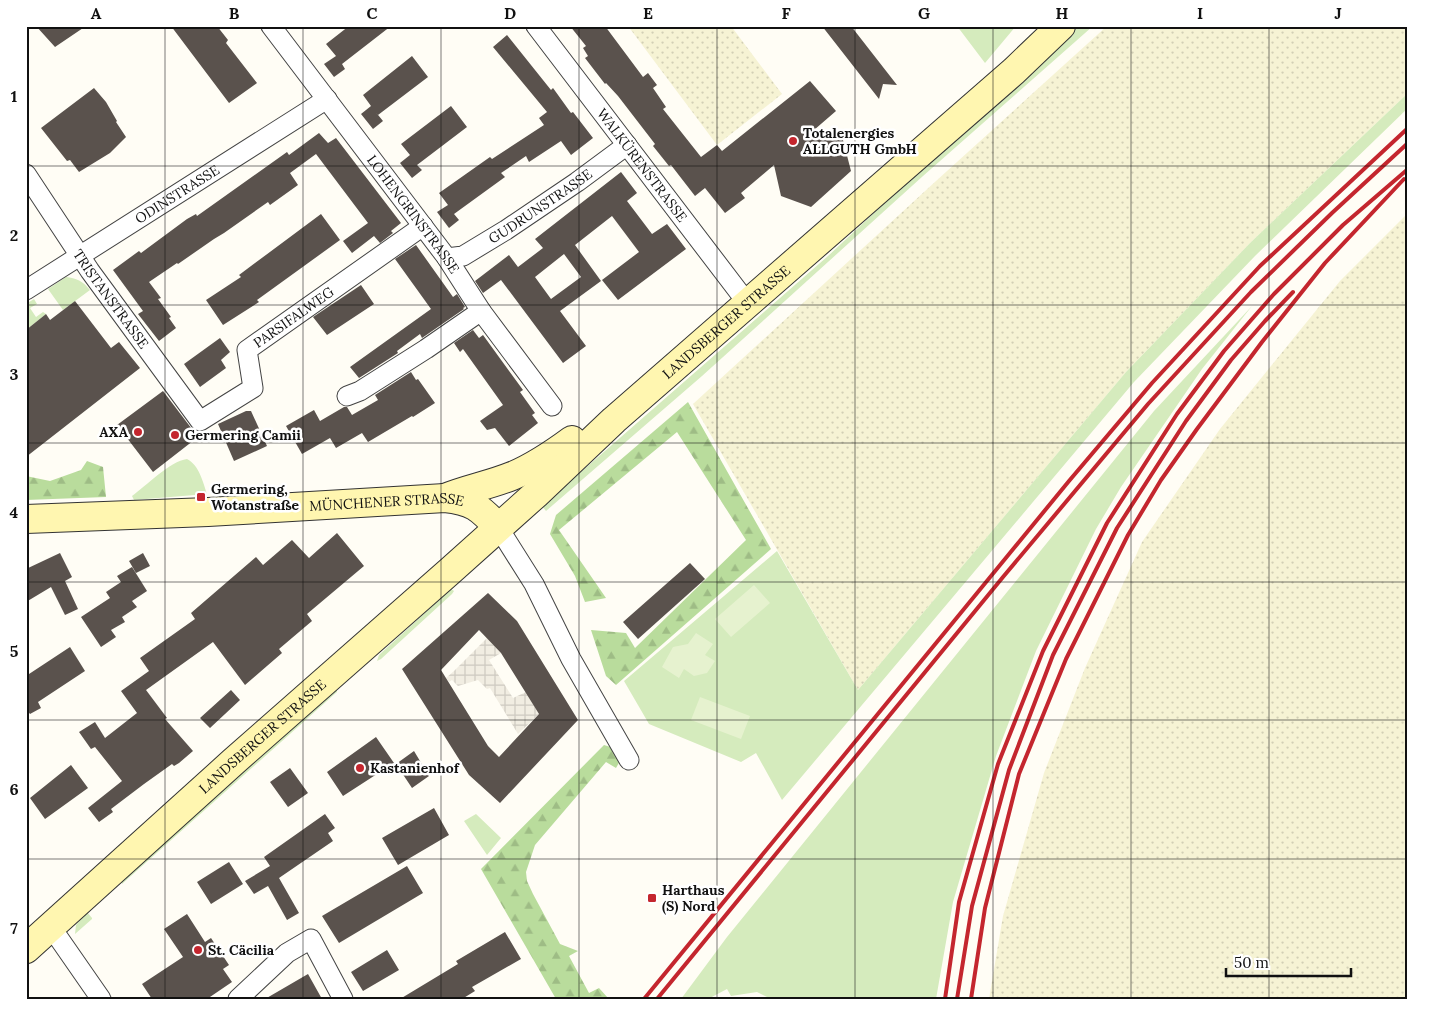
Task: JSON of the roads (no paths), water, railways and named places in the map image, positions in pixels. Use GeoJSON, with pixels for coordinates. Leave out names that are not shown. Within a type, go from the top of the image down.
{"type":"FeatureCollection","features":[{"type":"Feature","properties":{"kind":"main road","name":"LANDSBERGER STRASSE"},"geometry":{"type":"LineString","coordinates":[[26,949],[498,527],[614,420],[1014,71],[1061,26]]}},
{"type":"Feature","properties":{"kind":"main road"},"geometry":{"type":"LineString","coordinates":[[445,498],[511,476],[541,462],[573,440],[614,420]]}},
{"type":"Feature","properties":{"kind":"main road","name":"MÜNCHENER STRASSE"},"geometry":{"type":"LineString","coordinates":[[26,519],[208,512],[445,498],[461,500],[477,506],[498,527]]}},
{"type":"Feature","properties":{"kind":"street","name":"LOHENGRINSTRASSE"},"geometry":{"type":"LineString","coordinates":[[271,26],[447,258],[481,311],[552,406]]}},
{"type":"Feature","properties":{"kind":"street","name":"WALKÜRENSTRASSE"},"geometry":{"type":"LineString","coordinates":[[536,26],[748,304]]}},
{"type":"Feature","properties":{"kind":"street","name":"ODINSTRASSE"},"geometry":{"type":"LineString","coordinates":[[26,290],[327,99]]}},
{"type":"Feature","properties":{"kind":"street","name":"GUDRUNSTRASSE"},"geometry":{"type":"LineString","coordinates":[[447,258],[463,256],[506,230],[628,146]]}},
{"type":"Feature","properties":{"kind":"street","name":"TRISTANSTRASSE"},"geometry":{"type":"LineString","coordinates":[[26,174],[124,317],[200,421]]}},
{"type":"Feature","properties":{"kind":"street","name":"PARSIFALWEG"},"geometry":{"type":"LineString","coordinates":[[200,421],[253,388],[247,350],[422,226]]}},
{"type":"Feature","properties":{"kind":"street"},"geometry":{"type":"LineString","coordinates":[[347,396],[360,391],[481,311]]}},
{"type":"Feature","properties":{"kind":"street"},"geometry":{"type":"LineString","coordinates":[[498,527],[534,584],[571,659],[629,760]]}},
{"type":"Feature","properties":{"kind":"street"},"geometry":{"type":"LineString","coordinates":[[50,927],[100,999]]}},
{"type":"Feature","properties":{"kind":"street"},"geometry":{"type":"LineString","coordinates":[[238,999],[287,953],[311,939],[343,999]]}},
{"type":"Feature","properties":{"kind":"railway"},"geometry":{"type":"LineString","coordinates":[[644,999],[1069,481],[1152,383],[1260,266],[1408,128]]}},
{"type":"Feature","properties":{"kind":"railway"},"geometry":{"type":"LineString","coordinates":[[657,999],[1003,577],[1148,404],[1251,292],[1332,213],[1408,143]]}},
{"type":"Feature","properties":{"kind":"railway"},"geometry":{"type":"LineString","coordinates":[[945,999],[959,902],[998,764],[1043,651],[1107,523],[1177,414],[1224,351],[1274,294],[1343,225],[1408,169]]}},
{"type":"Feature","properties":{"kind":"railway"},"geometry":{"type":"LineString","coordinates":[[971,999],[985,908],[1019,774],[1066,659],[1128,535],[1161,480],[1262,342],[1325,263],[1404,179]]}},
{"type":"Feature","properties":{"kind":"railway"},"geometry":{"type":"LineString","coordinates":[[957,999],[972,906],[1009,770],[1053,655],[1117,528],[1186,421],[1231,360],[1293,292]]}},
{"type":"Feature","properties":{"kind":"place","name":"Totalenergies ALLGUTH GmbH"},"geometry":{"type":"Point","coordinates":[793,141]}},
{"type":"Feature","properties":{"kind":"place","name":"AXA"},"geometry":{"type":"Point","coordinates":[138,432]}},
{"type":"Feature","properties":{"kind":"place","name":"Germering Camii"},"geometry":{"type":"Point","coordinates":[175,435]}},
{"type":"Feature","properties":{"kind":"place","name":"Germering, Wotanstraße"},"geometry":{"type":"Point","coordinates":[201,497]}},
{"type":"Feature","properties":{"kind":"place","name":"Kastanienhof"},"geometry":{"type":"Point","coordinates":[360,768]}},
{"type":"Feature","properties":{"kind":"place","name":"Harthaus (S) Nord"},"geometry":{"type":"Point","coordinates":[652,898]}},
{"type":"Feature","properties":{"kind":"place","name":"St. Cäcilia"},"geometry":{"type":"Point","coordinates":[198,950]}}]}
